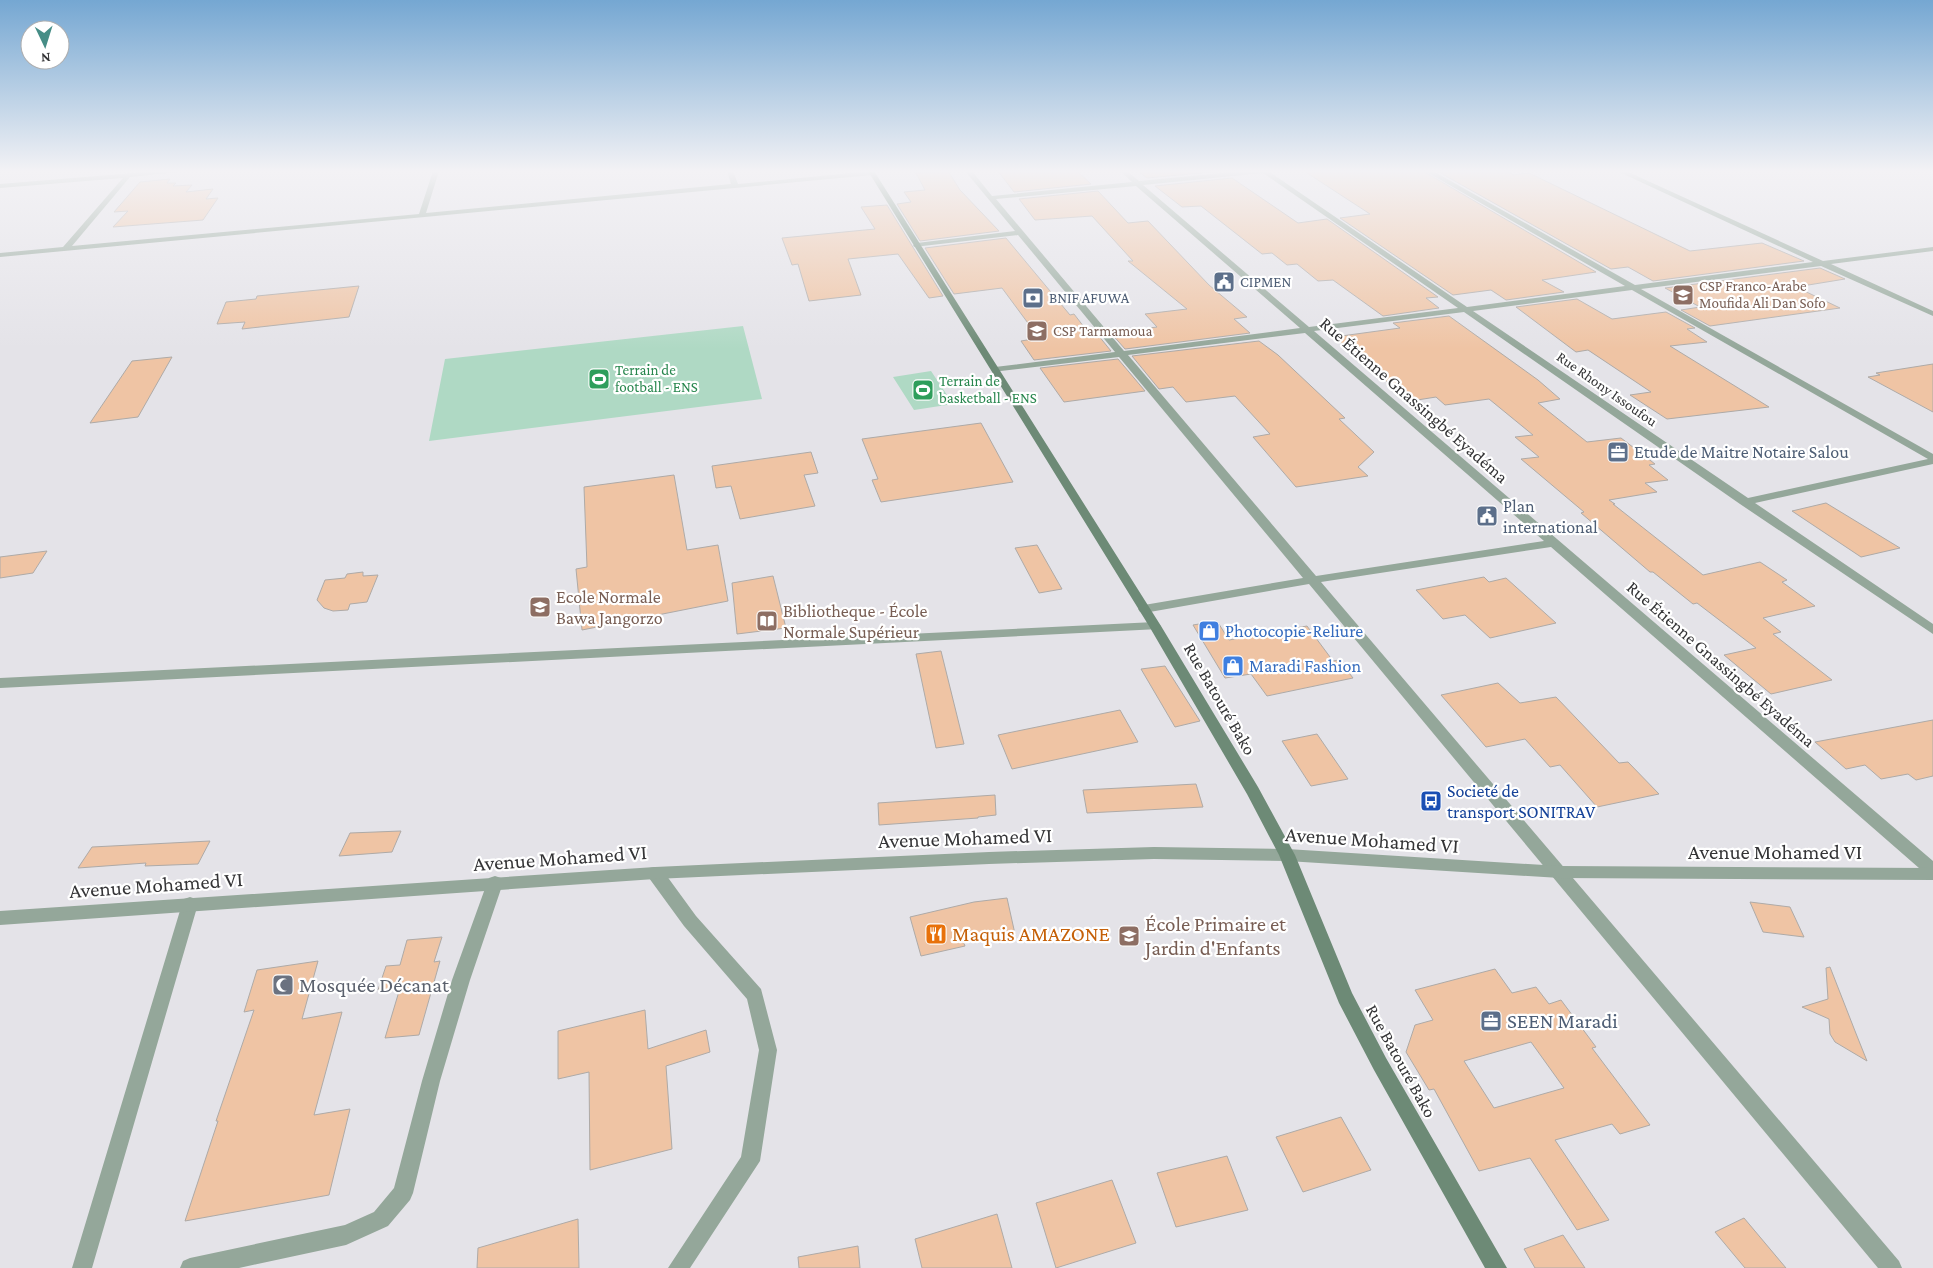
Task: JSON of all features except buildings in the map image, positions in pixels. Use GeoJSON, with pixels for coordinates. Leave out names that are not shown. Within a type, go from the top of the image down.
{"type":"FeatureCollection","features":[{"type":"Feature","properties":{"kind":"main road","name":"Rue Batouré Bako"},"geometry":{"type":"LineString","coordinates":[[908,230],[1155,626],[1253,791],[1287,855],[1345,997],[1380,1064],[1496,1268]]}},
{"type":"Feature","properties":{"kind":"street"},"geometry":{"type":"LineString","coordinates":[[66,248],[81,230]]}},
{"type":"Feature","properties":{"kind":"street"},"geometry":{"type":"LineString","coordinates":[[0,254],[258,230]]}},
{"type":"Feature","properties":{"kind":"street"},"geometry":{"type":"LineString","coordinates":[[1018,230],[1892,1268]]}},
{"type":"Feature","properties":{"kind":"street","name":"Rue Étienne Gnassingbé Eyadéma"},"geometry":{"type":"LineString","coordinates":[[1189,230],[1933,870]]}},
{"type":"Feature","properties":{"kind":"street","name":"Rue Rhony Issoufou"},"geometry":{"type":"LineString","coordinates":[[1350,230],[1933,630]]}},
{"type":"Feature","properties":{"kind":"street"},"geometry":{"type":"LineString","coordinates":[[1532,230],[1933,459]]}},
{"type":"Feature","properties":{"kind":"street"},"geometry":{"type":"LineString","coordinates":[[1749,230],[1933,314]]}},
{"type":"Feature","properties":{"kind":"street"},"geometry":{"type":"LineString","coordinates":[[917,245],[1020,233]]}},
{"type":"Feature","properties":{"kind":"street"},"geometry":{"type":"LineString","coordinates":[[995,370],[1933,249]]}},
{"type":"Feature","properties":{"kind":"street"},"geometry":{"type":"LineString","coordinates":[[1744,502],[1933,459]]}},
{"type":"Feature","properties":{"kind":"street"},"geometry":{"type":"LineString","coordinates":[[1144,609],[1312,580],[1554,543]]}},
{"type":"Feature","properties":{"kind":"street"},"geometry":{"type":"LineString","coordinates":[[0,683],[1155,626]]}},
{"type":"Feature","properties":{"kind":"street","name":"Avenue Mohamed VI"},"geometry":{"type":"LineString","coordinates":[[0,918],[655,873],[989,858],[1154,854],[1287,855],[1560,872],[1933,874]]}},
{"type":"Feature","properties":{"kind":"street"},"geometry":{"type":"LineString","coordinates":[[655,873],[690,921],[755,995],[768,1050],[750,1161],[678,1268]]}},
{"type":"Feature","properties":{"kind":"street"},"geometry":{"type":"LineString","coordinates":[[190,1268],[346,1235],[382,1219],[403,1192],[431,1081],[461,980],[495,883]]}},
{"type":"Feature","properties":{"kind":"street"},"geometry":{"type":"LineString","coordinates":[[82,1268],[190,904]]}},
{"type":"Feature","properties":{"kind":"green space","name":"Terrain de football - ENS"},"geometry":{"type":"Polygon","coordinates":[[[743,326],[762,399],[429,441],[445,359],[743,326]]]}},
{"type":"Feature","properties":{"kind":"green space","name":"Terrain de basketball - ENS"},"geometry":{"type":"Polygon","coordinates":[[[931,371],[953,404],[914,410],[893,377],[931,371]]]}},
{"type":"Feature","properties":{"kind":"place","name":"CIPMEN"},"geometry":{"type":"Point","coordinates":[1224,282]}},
{"type":"Feature","properties":{"kind":"place","name":"CSP Franco-Arabe Moufida Ali Dan Sofo"},"geometry":{"type":"Point","coordinates":[1683,295]}},
{"type":"Feature","properties":{"kind":"place","name":"BNIF AFUWA"},"geometry":{"type":"Point","coordinates":[1033,298]}},
{"type":"Feature","properties":{"kind":"place","name":"CSP Tarmamoua"},"geometry":{"type":"Point","coordinates":[1037,331]}},
{"type":"Feature","properties":{"kind":"place","name":"Terrain de football - ENS"},"geometry":{"type":"Point","coordinates":[599,379]}},
{"type":"Feature","properties":{"kind":"place","name":"Terrain de basketball - ENS"},"geometry":{"type":"Point","coordinates":[923,390]}},
{"type":"Feature","properties":{"kind":"place","name":"Etude de Maitre Notaire Salou"},"geometry":{"type":"Point","coordinates":[1618,452]}},
{"type":"Feature","properties":{"kind":"place","name":"Plan international"},"geometry":{"type":"Point","coordinates":[1487,516]}},
{"type":"Feature","properties":{"kind":"place","name":"Ecole Normale Bawa Jangorzo"},"geometry":{"type":"Point","coordinates":[540,607]}},
{"type":"Feature","properties":{"kind":"place","name":"Bibliotheque - École Normale Supérieur"},"geometry":{"type":"Point","coordinates":[767,621]}},
{"type":"Feature","properties":{"kind":"place","name":"Photocopie-Reliure"},"geometry":{"type":"Point","coordinates":[1209,631]}},
{"type":"Feature","properties":{"kind":"place","name":"Maradi Fashion"},"geometry":{"type":"Point","coordinates":[1233,666]}},
{"type":"Feature","properties":{"kind":"place","name":"Societé de transport SONITRAV"},"geometry":{"type":"Point","coordinates":[1431,801]}},
{"type":"Feature","properties":{"kind":"place","name":"Maquis AMAZONE"},"geometry":{"type":"Point","coordinates":[936,934]}},
{"type":"Feature","properties":{"kind":"place","name":"École Primaire et Jardin d'Enfants"},"geometry":{"type":"Point","coordinates":[1129,936]}},
{"type":"Feature","properties":{"kind":"place","name":"Mosquée Décanat"},"geometry":{"type":"Point","coordinates":[283,985]}},
{"type":"Feature","properties":{"kind":"place","name":"SEEN Maradi"},"geometry":{"type":"Point","coordinates":[1491,1021]}}]}
